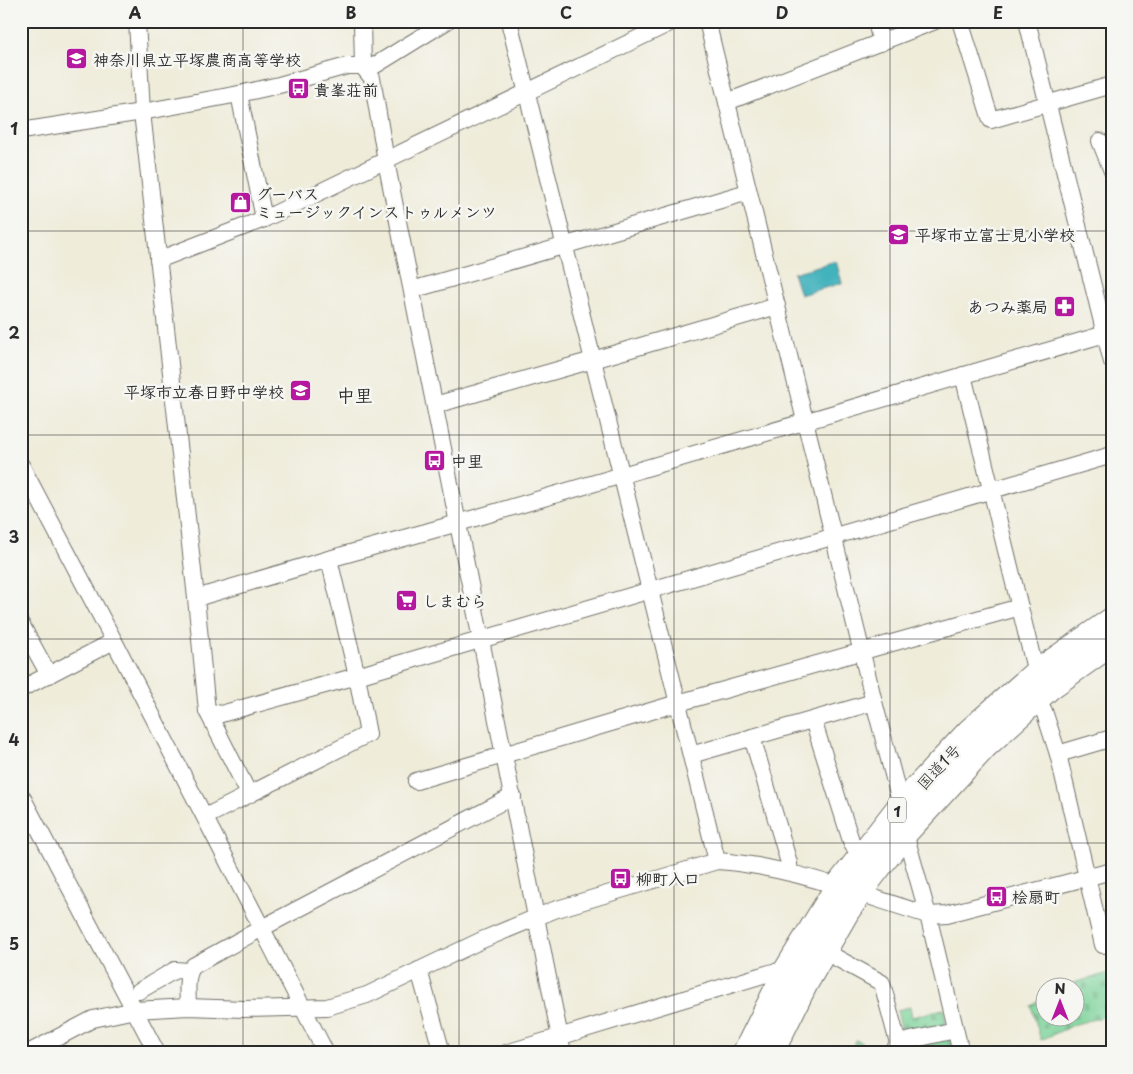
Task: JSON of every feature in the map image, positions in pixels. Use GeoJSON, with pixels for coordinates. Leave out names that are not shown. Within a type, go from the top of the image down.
{"type":"FeatureCollection","features":[{"type":"Feature","properties":{"kind":"highway","name":"国道1号"},"geometry":{"type":"LineString","coordinates":[[772,1053],[805,984],[824,951],[861,856],[901,805],[970,732],[1036,673],[1112,620]]}},
{"type":"Feature","properties":{"kind":"highway","name":"国道1号"},"geometry":{"type":"LineString","coordinates":[[745,1053],[786,971],[849,890],[906,833],[984,746],[1050,688],[1112,643]]}},
{"type":"Feature","properties":{"kind":"street"},"geometry":{"type":"LineString","coordinates":[[137,21],[142,112],[207,711],[249,794]]}},
{"type":"Feature","properties":{"kind":"street"},"geometry":{"type":"LineString","coordinates":[[362,21],[363,67],[372,78],[386,161],[561,1045]]}},
{"type":"Feature","properties":{"kind":"street"},"geometry":{"type":"LineString","coordinates":[[21,132],[142,112],[279,86],[347,66],[374,66],[447,21]]}},
{"type":"Feature","properties":{"kind":"street"},"geometry":{"type":"LineString","coordinates":[[509,21],[717,861]]}},
{"type":"Feature","properties":{"kind":"street"},"geometry":{"type":"LineString","coordinates":[[158,260],[264,219],[674,21]]}},
{"type":"Feature","properties":{"kind":"street"},"geometry":{"type":"LineString","coordinates":[[707,21],[861,650],[901,805]]}},
{"type":"Feature","properties":{"kind":"street"},"geometry":{"type":"LineString","coordinates":[[876,21],[881,43]]}},
{"type":"Feature","properties":{"kind":"street"},"geometry":{"type":"LineString","coordinates":[[727,102],[935,21]]}},
{"type":"Feature","properties":{"kind":"street"},"geometry":{"type":"LineString","coordinates":[[960,21],[991,120],[1112,85]]}},
{"type":"Feature","properties":{"kind":"street"},"geometry":{"type":"LineString","coordinates":[[1027,21],[1108,333],[1112,362]]}},
{"type":"Feature","properties":{"kind":"street"},"geometry":{"type":"LineString","coordinates":[[239,94],[264,219]]}},
{"type":"Feature","properties":{"kind":"street"},"geometry":{"type":"LineString","coordinates":[[1100,141],[1112,171]]}},
{"type":"Feature","properties":{"kind":"street"},"geometry":{"type":"LineString","coordinates":[[412,290],[748,192]]}},
{"type":"Feature","properties":{"kind":"street"},"geometry":{"type":"LineString","coordinates":[[435,404],[777,306]]}},
{"type":"Feature","properties":{"kind":"street"},"geometry":{"type":"LineString","coordinates":[[196,598],[1108,333]]}},
{"type":"Feature","properties":{"kind":"street"},"geometry":{"type":"LineString","coordinates":[[963,375],[1036,673]]}},
{"type":"Feature","properties":{"kind":"street"},"geometry":{"type":"LineString","coordinates":[[207,711],[221,714],[357,676],[1112,455]]}},
{"type":"Feature","properties":{"kind":"street"},"geometry":{"type":"LineString","coordinates":[[21,465],[27,491],[114,641],[326,1053]]}},
{"type":"Feature","properties":{"kind":"street"},"geometry":{"type":"LineString","coordinates":[[205,817],[368,734],[357,676],[330,559]]}},
{"type":"Feature","properties":{"kind":"street"},"geometry":{"type":"LineString","coordinates":[[416,781],[678,703],[1020,606]]}},
{"type":"Feature","properties":{"kind":"street"},"geometry":{"type":"LineString","coordinates":[[21,624],[49,675]]}},
{"type":"Feature","properties":{"kind":"street"},"geometry":{"type":"LineString","coordinates":[[21,689],[114,641]]}},
{"type":"Feature","properties":{"kind":"street"},"geometry":{"type":"LineString","coordinates":[[1037,699],[1044,712],[1058,754],[1103,945]]}},
{"type":"Feature","properties":{"kind":"street"},"geometry":{"type":"LineString","coordinates":[[691,755],[874,702]]}},
{"type":"Feature","properties":{"kind":"street"},"geometry":{"type":"LineString","coordinates":[[813,720],[852,844],[861,856]]}},
{"type":"Feature","properties":{"kind":"street"},"geometry":{"type":"LineString","coordinates":[[752,737],[789,862],[789,872]]}},
{"type":"Feature","properties":{"kind":"street"},"geometry":{"type":"LineString","coordinates":[[1058,754],[1112,738]]}},
{"type":"Feature","properties":{"kind":"street"},"geometry":{"type":"LineString","coordinates":[[21,795],[157,1053]]}},
{"type":"Feature","properties":{"kind":"street"},"geometry":{"type":"LineString","coordinates":[[188,1007],[190,971],[193,966],[513,796]]}},
{"type":"Feature","properties":{"kind":"street"},"geometry":{"type":"LineString","coordinates":[[906,833],[961,1053]]}},
{"type":"Feature","properties":{"kind":"street"},"geometry":{"type":"LineString","coordinates":[[28,1053],[93,1019],[135,1010],[188,1007],[244,1009],[327,1007],[367,995],[536,917],[717,861],[739,862],[789,872],[928,915],[947,914],[1112,871]]}},
{"type":"Feature","properties":{"kind":"street"},"geometry":{"type":"LineString","coordinates":[[824,951],[882,983],[895,1048],[955,1030]]}},
{"type":"Feature","properties":{"kind":"street"},"geometry":{"type":"LineString","coordinates":[[139,991],[175,970],[190,971]]}},
{"type":"Feature","properties":{"kind":"street"},"geometry":{"type":"LineString","coordinates":[[419,970],[442,1053]]}},
{"type":"Feature","properties":{"kind":"street"},"geometry":{"type":"LineString","coordinates":[[506,1053],[561,1045],[773,972],[786,971]]}},
{"type":"Feature","properties":{"kind":"green space"},"geometry":{"type":"Polygon","coordinates":[[[1112,972],[1112,1021],[1110,1015],[1086,1021],[1086,980],[1112,972]]]}},
{"type":"Feature","properties":{"kind":"green space"},"geometry":{"type":"Polygon","coordinates":[[[1036,1003],[1036,1023],[1031,1006],[1036,1003]]]}},
{"type":"Feature","properties":{"kind":"green space"},"geometry":{"type":"Polygon","coordinates":[[[910,1007],[912,1017],[943,1009],[946,1023],[905,1034],[902,1033],[897,1010],[910,1007]]]}},
{"type":"Feature","properties":{"kind":"green space"},"geometry":{"type":"Polygon","coordinates":[[[1037,1026],[1072,1026],[1041,1040],[1037,1026]]]}},
{"type":"Feature","properties":{"kind":"green space"},"geometry":{"type":"Polygon","coordinates":[[[947,1038],[950,1040],[953,1053],[900,1053],[902,1049],[947,1038]]]}},
{"type":"Feature","properties":{"kind":"green space"},"geometry":{"type":"Polygon","coordinates":[[[856,1040],[880,1053],[849,1052],[856,1040]]]}},
{"type":"Feature","properties":{"kind":"water"},"geometry":{"type":"Polygon","coordinates":[[[836,261],[842,283],[800,295],[793,273],[836,261]]]}},
{"type":"Feature","properties":{"kind":"place","name":"神奈川県立平塚農商高等学校"},"geometry":{"type":"Point","coordinates":[77,59]}},
{"type":"Feature","properties":{"kind":"place","name":"貴峯荘前"},"geometry":{"type":"Point","coordinates":[298,89]}},
{"type":"Feature","properties":{"kind":"place","name":"グーバス ミュージックインストゥルメンツ"},"geometry":{"type":"Point","coordinates":[240,202]}},
{"type":"Feature","properties":{"kind":"place","name":"平塚市立富士見小学校"},"geometry":{"type":"Point","coordinates":[899,234]}},
{"type":"Feature","properties":{"kind":"place","name":"あつみ薬局"},"geometry":{"type":"Point","coordinates":[1064,306]}},
{"type":"Feature","properties":{"kind":"place","name":"平塚市立春日野中学校"},"geometry":{"type":"Point","coordinates":[300,391]}},
{"type":"Feature","properties":{"kind":"place","name":"中里"},"geometry":{"type":"Point","coordinates":[435,460]}},
{"type":"Feature","properties":{"kind":"place","name":"しまむら"},"geometry":{"type":"Point","coordinates":[407,600]}},
{"type":"Feature","properties":{"kind":"place","name":"柳町入口"},"geometry":{"type":"Point","coordinates":[620,878]}},
{"type":"Feature","properties":{"kind":"place","name":"桧扇町"},"geometry":{"type":"Point","coordinates":[996,896]}},
{"type":"Feature","properties":{"kind":"district","name":"中里"},"geometry":{"type":"Point","coordinates":[355,394]}}]}
